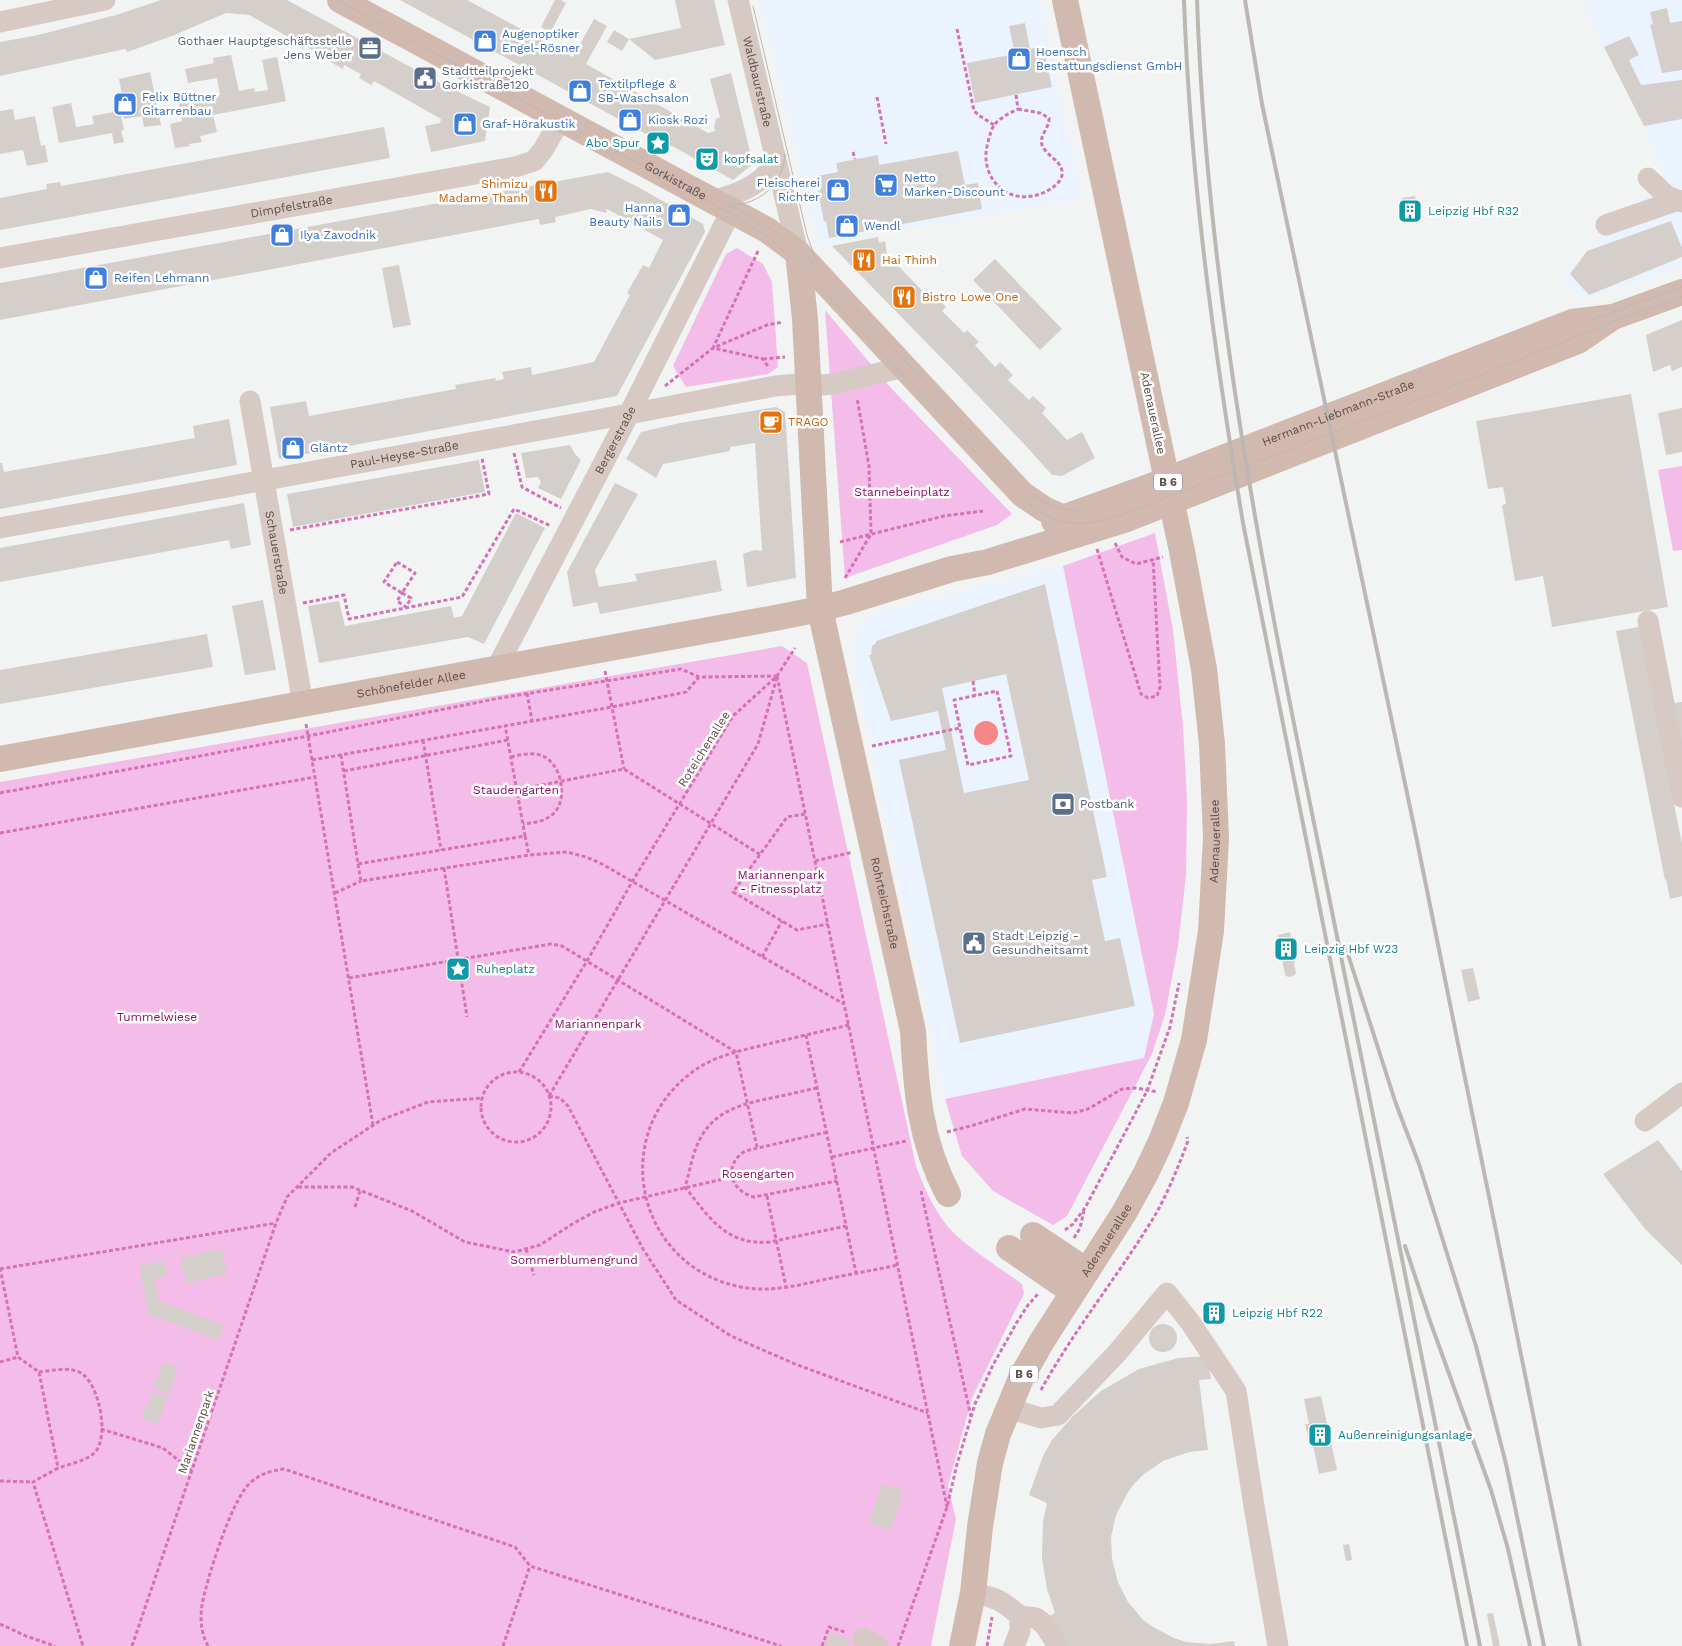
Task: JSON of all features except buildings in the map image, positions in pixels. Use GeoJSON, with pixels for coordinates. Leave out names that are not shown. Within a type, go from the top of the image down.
{"type":"FeatureCollection","features":[{"type":"Feature","properties":{"kind":"main road","name":"Gorkistraße"},"geometry":{"type":"LineString","coordinates":[[340,0],[767,230],[798,253]]}},
{"type":"Feature","properties":{"kind":"main road","name":"Adenauerallee"},"geometry":{"type":"LineString","coordinates":[[962,1646],[984,1595],[980,1527],[990,1462],[1018,1411],[1026,1369],[1124,1213],[1161,1141],[1194,1040],[1211,932],[1216,838],[1212,744],[1204,668],[1195,615],[1065,0]]}},
{"type":"Feature","properties":{"kind":"main road"},"geometry":{"type":"LineString","coordinates":[[798,253],[1022,494],[1065,525],[988,562],[952,569],[820,609],[809,384],[798,253]]}},
{"type":"Feature","properties":{"kind":"main road","name":"Hermann-Liebmann-Straße"},"geometry":{"type":"LineString","coordinates":[[1065,525],[1145,498],[1492,362],[1572,322],[1602,318],[1682,292]]}},
{"type":"Feature","properties":{"kind":"main road","name":"Schönefelder Allee"},"geometry":{"type":"LineString","coordinates":[[0,759],[820,609]]}},
{"type":"Feature","properties":{"kind":"main road","name":"Rohrteichstraße"},"geometry":{"type":"LineString","coordinates":[[820,609],[912,1032],[916,1086],[925,1138],[938,1175],[948,1194]]}},
{"type":"Feature","properties":{"kind":"main road"},"geometry":{"type":"LineString","coordinates":[[1033,1235],[1087,1271]]}},
{"type":"Feature","properties":{"kind":"main road"},"geometry":{"type":"LineString","coordinates":[[1009,1248],[1073,1292]]}},
{"type":"Feature","properties":{"kind":"street"},"geometry":{"type":"LineString","coordinates":[[0,22],[105,0]]}},
{"type":"Feature","properties":{"kind":"street","name":"Waldbaurstraße"},"geometry":{"type":"LineString","coordinates":[[738,0],[798,253]]}},
{"type":"Feature","properties":{"kind":"street","name":"Dimpfelstraße"},"geometry":{"type":"LineString","coordinates":[[0,258],[516,167],[534,161],[561,120]]}},
{"type":"Feature","properties":{"kind":"street"},"geometry":{"type":"LineString","coordinates":[[721,206],[748,189],[768,173],[776,163]]}},
{"type":"Feature","properties":{"kind":"street"},"geometry":{"type":"LineString","coordinates":[[1648,178],[1667,196],[1680,201]]}},
{"type":"Feature","properties":{"kind":"street"},"geometry":{"type":"LineString","coordinates":[[1606,225],[1680,201]]}},
{"type":"Feature","properties":{"kind":"street","name":"Bergerstraße"},"geometry":{"type":"LineString","coordinates":[[496,669],[629,414],[721,206]]}},
{"type":"Feature","properties":{"kind":"street"},"geometry":{"type":"LineString","coordinates":[[809,384],[828,385],[904,367]]}},
{"type":"Feature","properties":{"kind":"street","name":"Paul-Heyse-Straße"},"geometry":{"type":"LineString","coordinates":[[0,528],[511,436],[775,386],[809,384]]}},
{"type":"Feature","properties":{"kind":"street","name":"Schauerstraße"},"geometry":{"type":"LineString","coordinates":[[250,401],[303,704]]}},
{"type":"Feature","properties":{"kind":"street"},"geometry":{"type":"LineString","coordinates":[[1648,620],[1682,797]]}},
{"type":"Feature","properties":{"kind":"street"},"geometry":{"type":"LineString","coordinates":[[1645,1121],[1682,1093]]}},
{"type":"Feature","properties":{"kind":"street"},"geometry":{"type":"LineString","coordinates":[[1018,1411],[1041,1418],[1058,1415],[1117,1353],[1167,1293],[1190,1322],[1236,1391],[1278,1646]]}},
{"type":"Feature","properties":{"kind":"street"},"geometry":{"type":"LineString","coordinates":[[984,1595],[1002,1601],[1020,1616],[1036,1618],[1044,1624],[1058,1646]]}},
{"type":"Feature","properties":{"kind":"street"},"geometry":{"type":"LineString","coordinates":[[1014,1646],[1020,1631],[1020,1616]]}},
{"type":"Feature","properties":{"kind":"path"},"geometry":{"type":"LineString","coordinates":[[957,29],[974,111],[994,125]]}},
{"type":"Feature","properties":{"kind":"path"},"geometry":{"type":"LineString","coordinates":[[1016,95],[1018,109]]}},
{"type":"Feature","properties":{"kind":"path"},"geometry":{"type":"LineString","coordinates":[[877,97],[886,144]]}},
{"type":"Feature","properties":{"kind":"path"},"geometry":{"type":"LineString","coordinates":[[1018,109],[1040,113],[1049,118],[1050,124],[1043,134],[1041,143],[1043,149],[1058,164],[1062,174],[1060,180],[1052,189],[1030,197],[1015,195],[1001,188],[992,180],[987,170],[985,158],[986,148],[994,125],[1018,109]]}},
{"type":"Feature","properties":{"kind":"path"},"geometry":{"type":"LineString","coordinates":[[853,152],[855,159]]}},
{"type":"Feature","properties":{"kind":"path"},"geometry":{"type":"LineString","coordinates":[[713,348],[758,250]]}},
{"type":"Feature","properties":{"kind":"path"},"geometry":{"type":"LineString","coordinates":[[660,390],[713,348],[767,325],[782,322]]}},
{"type":"Feature","properties":{"kind":"path"},"geometry":{"type":"LineString","coordinates":[[713,348],[764,359],[785,357]]}},
{"type":"Feature","properties":{"kind":"path"},"geometry":{"type":"LineString","coordinates":[[764,359],[772,372]]}},
{"type":"Feature","properties":{"kind":"path"},"geometry":{"type":"LineString","coordinates":[[845,578],[871,534],[869,466],[854,380]]}},
{"type":"Feature","properties":{"kind":"path"},"geometry":{"type":"LineString","coordinates":[[511,436],[522,487],[571,524]]}},
{"type":"Feature","properties":{"kind":"path"},"geometry":{"type":"LineString","coordinates":[[272,534],[489,494],[479,441]]}},
{"type":"Feature","properties":{"kind":"path"},"geometry":{"type":"LineString","coordinates":[[286,606],[344,596],[349,619],[462,597],[514,509],[571,524]]}},
{"type":"Feature","properties":{"kind":"path"},"geometry":{"type":"LineString","coordinates":[[840,542],[944,516],[982,511]]}},
{"type":"Feature","properties":{"kind":"path"},"geometry":{"type":"LineString","coordinates":[[1065,525],[1141,694],[1148,698],[1157,696],[1160,687],[1153,559],[1136,564],[1122,557],[1115,543]]}},
{"type":"Feature","properties":{"kind":"path"},"geometry":{"type":"LineString","coordinates":[[406,607],[397,601],[402,593],[415,573],[397,562],[384,582],[402,593],[411,598],[406,607]]}},
{"type":"Feature","properties":{"kind":"path"},"geometry":{"type":"LineString","coordinates":[[549,1096],[758,744],[777,676],[795,648]]}},
{"type":"Feature","properties":{"kind":"path"},"geometry":{"type":"LineString","coordinates":[[602,649],[624,768]]}},
{"type":"Feature","properties":{"kind":"path"},"geometry":{"type":"LineString","coordinates":[[0,793],[527,693],[607,680],[681,669],[699,677],[777,676]]}},
{"type":"Feature","properties":{"kind":"path"},"geometry":{"type":"LineString","coordinates":[[777,676],[947,1507]]}},
{"type":"Feature","properties":{"kind":"path","name":"Roteichenallee"},"geometry":{"type":"LineString","coordinates":[[519,1072],[733,716],[777,676]]}},
{"type":"Feature","properties":{"kind":"path"},"geometry":{"type":"LineString","coordinates":[[312,760],[612,707],[686,692],[699,677]]}},
{"type":"Feature","properties":{"kind":"path"},"geometry":{"type":"LineString","coordinates":[[973,681],[975,696]]}},
{"type":"Feature","properties":{"kind":"path"},"geometry":{"type":"LineString","coordinates":[[998,691],[1011,756],[968,766],[954,700],[975,696],[998,691]]}},
{"type":"Feature","properties":{"kind":"path"},"geometry":{"type":"LineString","coordinates":[[527,693],[532,721]]}},
{"type":"Feature","properties":{"kind":"path"},"geometry":{"type":"LineString","coordinates":[[303,704],[373,1125]]}},
{"type":"Feature","properties":{"kind":"path"},"geometry":{"type":"LineString","coordinates":[[505,725],[529,855]]}},
{"type":"Feature","properties":{"kind":"path"},"geometry":{"type":"LineString","coordinates":[[852,751],[960,728]]}},
{"type":"Feature","properties":{"kind":"path"},"geometry":{"type":"LineString","coordinates":[[423,740],[441,850]]}},
{"type":"Feature","properties":{"kind":"path"},"geometry":{"type":"LineString","coordinates":[[344,771],[508,740]]}},
{"type":"Feature","properties":{"kind":"path"},"geometry":{"type":"LineString","coordinates":[[511,757],[534,754],[547,758],[556,769],[561,782],[562,794],[558,806],[550,816],[538,822],[523,824]]}},
{"type":"Feature","properties":{"kind":"path"},"geometry":{"type":"LineString","coordinates":[[341,755],[361,881]]}},
{"type":"Feature","properties":{"kind":"path"},"geometry":{"type":"LineString","coordinates":[[516,790],[624,768],[760,855]]}},
{"type":"Feature","properties":{"kind":"path"},"geometry":{"type":"LineString","coordinates":[[0,833],[315,777]]}},
{"type":"Feature","properties":{"kind":"path"},"geometry":{"type":"LineString","coordinates":[[805,814],[787,817],[734,892],[797,930],[828,924]]}},
{"type":"Feature","properties":{"kind":"path"},"geometry":{"type":"LineString","coordinates":[[358,864],[525,836]]}},
{"type":"Feature","properties":{"kind":"path"},"geometry":{"type":"LineString","coordinates":[[815,861],[873,848]]}},
{"type":"Feature","properties":{"kind":"path"},"geometry":{"type":"LineString","coordinates":[[335,893],[361,881],[529,855],[567,852],[602,864],[844,1004]]}},
{"type":"Feature","properties":{"kind":"path"},"geometry":{"type":"LineString","coordinates":[[444,868],[467,1017]]}},
{"type":"Feature","properties":{"kind":"path"},"geometry":{"type":"LineString","coordinates":[[762,957],[782,921]]}},
{"type":"Feature","properties":{"kind":"path"},"geometry":{"type":"LineString","coordinates":[[349,978],[552,944],[562,946],[736,1052],[757,1147]]}},
{"type":"Feature","properties":{"kind":"path"},"geometry":{"type":"LineString","coordinates":[[1033,1235],[1065,1230],[1073,1224],[1084,1208],[1147,1090],[1170,1027],[1179,982]]}},
{"type":"Feature","properties":{"kind":"path"},"geometry":{"type":"LineString","coordinates":[[849,1025],[736,1052],[704,1064],[679,1082],[662,1103],[650,1126],[644,1150],[642,1179],[645,1196],[660,1232],[685,1261],[697,1270],[725,1283],[743,1288],[786,1288],[898,1266]]}},
{"type":"Feature","properties":{"kind":"path"},"geometry":{"type":"LineString","coordinates":[[806,1035],[856,1273]]}},
{"type":"Feature","properties":{"kind":"path"},"geometry":{"type":"LineString","coordinates":[[519,1072],[531,1075],[545,1088],[549,1096],[551,1110],[544,1128],[533,1138],[515,1142],[501,1138],[488,1128],[482,1113],[482,1098],[487,1086],[494,1080],[504,1074],[519,1072]]}},
{"type":"Feature","properties":{"kind":"path"},"geometry":{"type":"LineString","coordinates":[[685,1187],[696,1146],[708,1127],[728,1110],[747,1103],[817,1088]]}},
{"type":"Feature","properties":{"kind":"path"},"geometry":{"type":"LineString","coordinates":[[832,1157],[925,1138],[1025,1109],[1073,1113],[1088,1109],[1122,1089],[1136,1088],[1178,1093]]}},
{"type":"Feature","properties":{"kind":"path"},"geometry":{"type":"LineString","coordinates":[[549,1096],[560,1098],[568,1106],[643,1249],[676,1300],[731,1336],[795,1364],[928,1413]]}},
{"type":"Feature","properties":{"kind":"path","name":"Mariannenpark"},"geometry":{"type":"LineString","coordinates":[[132,1646],[276,1223],[288,1197],[331,1152],[381,1120],[428,1102],[482,1098]]}},
{"type":"Feature","properties":{"kind":"path"},"geometry":{"type":"LineString","coordinates":[[827,1132],[745,1151],[738,1156],[733,1166],[732,1177],[736,1187],[744,1194],[754,1197],[837,1181]]}},
{"type":"Feature","properties":{"kind":"path"},"geometry":{"type":"LineString","coordinates":[[297,1187],[352,1188],[412,1211],[465,1242],[514,1252],[540,1245],[594,1212],[619,1203],[732,1177]]}},
{"type":"Feature","properties":{"kind":"path"},"geometry":{"type":"LineString","coordinates":[[685,1187],[709,1218],[724,1231],[740,1239],[762,1242],[846,1226]]}},
{"type":"Feature","properties":{"kind":"path"},"geometry":{"type":"LineString","coordinates":[[921,1188],[971,1417]]}},
{"type":"Feature","properties":{"kind":"path"},"geometry":{"type":"LineString","coordinates":[[355,1207],[360,1191]]}},
{"type":"Feature","properties":{"kind":"path"},"geometry":{"type":"LineString","coordinates":[[767,1196],[786,1288]]}},
{"type":"Feature","properties":{"kind":"path"},"geometry":{"type":"LineString","coordinates":[[0,1481],[34,1482],[58,1468],[86,1458],[96,1451],[101,1438],[101,1417],[98,1403],[90,1384],[81,1373],[69,1370],[39,1372],[18,1357],[0,1268],[276,1223]]}},
{"type":"Feature","properties":{"kind":"path"},"geometry":{"type":"LineString","coordinates":[[526,1249],[534,1275]]}},
{"type":"Feature","properties":{"kind":"path"},"geometry":{"type":"LineString","coordinates":[[1018,1411],[1045,1384],[1124,1261]]}},
{"type":"Feature","properties":{"kind":"path"},"geometry":{"type":"LineString","coordinates":[[898,1646],[947,1507],[957,1464],[975,1404],[993,1365],[1028,1305]]}},
{"type":"Feature","properties":{"kind":"path"},"geometry":{"type":"LineString","coordinates":[[0,1362],[18,1357]]}},
{"type":"Feature","properties":{"kind":"path"},"geometry":{"type":"LineString","coordinates":[[39,1372],[58,1468]]}},
{"type":"Feature","properties":{"kind":"path"},"geometry":{"type":"LineString","coordinates":[[101,1429],[163,1448],[192,1470]]}},
{"type":"Feature","properties":{"kind":"path"},"geometry":{"type":"LineString","coordinates":[[208,1646],[202,1634],[202,1605],[217,1552],[239,1497],[249,1484],[262,1474],[284,1469],[515,1547],[530,1566],[781,1646]]}},
{"type":"Feature","properties":{"kind":"path"},"geometry":{"type":"LineString","coordinates":[[34,1482],[83,1646]]}},
{"type":"Feature","properties":{"kind":"path"},"geometry":{"type":"LineString","coordinates":[[502,1646],[530,1566]]}},
{"type":"Feature","properties":{"kind":"path"},"geometry":{"type":"LineString","coordinates":[[984,1595],[991,1632],[987,1646]]}},
{"type":"Feature","properties":{"kind":"path"},"geometry":{"type":"LineString","coordinates":[[0,1624],[55,1646]]}},
{"type":"Feature","properties":{"kind":"path"},"geometry":{"type":"LineString","coordinates":[[822,1646],[829,1627]]}},
{"type":"Feature","properties":{"kind":"shaded area"},"geometry":{"type":"Polygon","coordinates":[[[760,0],[1040,0],[1082,199],[819,244],[760,0]]]}},
{"type":"Feature","properties":{"kind":"shaded area"},"geometry":{"type":"Polygon","coordinates":[[[1581,0],[1682,0],[1682,267],[1580,299],[1562,278],[1664,173],[1644,126],[1581,0]]]}},
{"type":"Feature","properties":{"kind":"shaded area"},"geometry":{"type":"Polygon","coordinates":[[[1155,533],[1173,630],[1183,727],[1187,800],[1186,875],[1178,946],[1165,1015],[1152,1054],[1067,1216],[1053,1225],[993,1191],[962,1155],[945,1099],[851,651],[865,616],[1063,566],[1155,533]]]}},
{"type":"Feature","properties":{"kind":"shaded area"},"geometry":{"type":"Polygon","coordinates":[[[986,721],[995,724],[998,733],[995,742],[986,745],[977,742],[974,733],[977,724],[986,721]]]}},
{"type":"Feature","properties":{"kind":"green space"},"geometry":{"type":"Polygon","coordinates":[[[737,248],[763,264],[772,282],[778,367],[768,374],[686,387],[673,366],[726,254],[737,248]]]}},
{"type":"Feature","properties":{"kind":"green space","name":"Stannebeinplatz"},"geometry":{"type":"Polygon","coordinates":[[[825,310],[891,388],[1012,514],[997,525],[845,578],[825,310]]]}},
{"type":"Feature","properties":{"kind":"green space"},"geometry":{"type":"Polygon","coordinates":[[[1682,466],[1682,550],[1673,551],[1658,470],[1682,466]]]}},
{"type":"Feature","properties":{"kind":"green space"},"geometry":{"type":"Polygon","coordinates":[[[1155,533],[1173,630],[1183,727],[1187,800],[1186,875],[1178,946],[1165,1015],[1152,1054],[1067,1216],[1053,1225],[993,1191],[962,1156],[945,1099],[1144,1058],[1154,1014],[1063,566],[1155,533]]]}},
{"type":"Feature","properties":{"kind":"green space","name":"Mariannenpark"},"geometry":{"type":"Polygon","coordinates":[[[782,646],[807,663],[916,1166],[929,1197],[948,1227],[973,1249],[1022,1284],[1024,1294],[972,1398],[948,1486],[956,1519],[931,1646],[0,1646],[0,782],[782,646]]]}},
{"type":"Feature","properties":{"kind":"tram line"},"geometry":{"type":"LineString","coordinates":[[337,0],[730,213],[771,239],[800,266],[1012,491],[1038,510],[1061,521],[1087,523],[1118,516],[1494,370],[1627,316],[1682,297]]}},
{"type":"Feature","properties":{"kind":"tram line"},"geometry":{"type":"LineString","coordinates":[[753,6],[807,235],[817,263]]}},
{"type":"Feature","properties":{"kind":"tram line"},"geometry":{"type":"LineString","coordinates":[[732,205],[752,201],[769,190],[780,174],[784,165],[785,154]]}},
{"type":"Feature","properties":{"kind":"tram line"},"geometry":{"type":"LineString","coordinates":[[727,203],[772,229],[802,252],[1030,493],[1054,506],[1081,511]]}},
{"type":"Feature","properties":{"kind":"tram line"},"geometry":{"type":"LineString","coordinates":[[1591,320],[1682,287]]}},
{"type":"Feature","properties":{"kind":"railway"},"geometry":{"type":"LineString","coordinates":[[1184,0],[1192,132],[1205,263],[1222,393],[1243,523],[1467,1646]]}},
{"type":"Feature","properties":{"kind":"railway"},"geometry":{"type":"LineString","coordinates":[[1197,0],[1203,110],[1213,220],[1226,330],[1242,439],[1302,764],[1480,1646]]}},
{"type":"Feature","properties":{"kind":"railway"},"geometry":{"type":"LineString","coordinates":[[1245,0],[1262,104],[1415,831],[1580,1646]]}},
{"type":"Feature","properties":{"kind":"railway"},"geometry":{"type":"LineString","coordinates":[[1345,945],[1396,1104],[1419,1164],[1476,1346],[1506,1464],[1544,1646]]}},
{"type":"Feature","properties":{"kind":"railway"},"geometry":{"type":"LineString","coordinates":[[1405,1246],[1491,1490],[1508,1549],[1530,1646]]}},
{"type":"Feature","properties":{"kind":"place","name":"Augenoptiker Engel-Rösner"},"geometry":{"type":"Point","coordinates":[485,41]}},
{"type":"Feature","properties":{"kind":"place","name":"Gothaer Hauptgeschäftsstelle Jens Weber"},"geometry":{"type":"Point","coordinates":[370,48]}},
{"type":"Feature","properties":{"kind":"place","name":"Hoensch Bestattungsdienst GmbH"},"geometry":{"type":"Point","coordinates":[1019,59]}},
{"type":"Feature","properties":{"kind":"place","name":"Stadtteilprojekt Gorkistraße120"},"geometry":{"type":"Point","coordinates":[425,78]}},
{"type":"Feature","properties":{"kind":"place","name":"Textilpflege & SB-Waschsalon"},"geometry":{"type":"Point","coordinates":[580,91]}},
{"type":"Feature","properties":{"kind":"place","name":"Felix Büttner Gitarrenbau"},"geometry":{"type":"Point","coordinates":[125,104]}},
{"type":"Feature","properties":{"kind":"place","name":"Kiosk Rozi"},"geometry":{"type":"Point","coordinates":[630,120]}},
{"type":"Feature","properties":{"kind":"place","name":"Graf-Hörakustik"},"geometry":{"type":"Point","coordinates":[465,124]}},
{"type":"Feature","properties":{"kind":"place","name":"Abo Spur"},"geometry":{"type":"Point","coordinates":[658,143]}},
{"type":"Feature","properties":{"kind":"place","name":"kopfsalat"},"geometry":{"type":"Point","coordinates":[707,159]}},
{"type":"Feature","properties":{"kind":"place","name":"Netto Marken-Discount"},"geometry":{"type":"Point","coordinates":[886,185]}},
{"type":"Feature","properties":{"kind":"place","name":"Fleischerei Richter"},"geometry":{"type":"Point","coordinates":[838,190]}},
{"type":"Feature","properties":{"kind":"place","name":"Shimizu Madame Thanh"},"geometry":{"type":"Point","coordinates":[546,191]}},
{"type":"Feature","properties":{"kind":"place","name":"Leipzig Hbf R32"},"geometry":{"type":"Point","coordinates":[1410,211]}},
{"type":"Feature","properties":{"kind":"place","name":"Hanna Beauty Nails"},"geometry":{"type":"Point","coordinates":[679,215]}},
{"type":"Feature","properties":{"kind":"place","name":"Wendl"},"geometry":{"type":"Point","coordinates":[847,226]}},
{"type":"Feature","properties":{"kind":"place","name":"Ilya Zavodnik"},"geometry":{"type":"Point","coordinates":[282,235]}},
{"type":"Feature","properties":{"kind":"place","name":"Hai Thinh"},"geometry":{"type":"Point","coordinates":[864,260]}},
{"type":"Feature","properties":{"kind":"place","name":"Reifen Lehmann"},"geometry":{"type":"Point","coordinates":[96,278]}},
{"type":"Feature","properties":{"kind":"place","name":"Bistro Lowe One"},"geometry":{"type":"Point","coordinates":[904,297]}},
{"type":"Feature","properties":{"kind":"place","name":"TRAGO"},"geometry":{"type":"Point","coordinates":[771,422]}},
{"type":"Feature","properties":{"kind":"place","name":"Gläntz"},"geometry":{"type":"Point","coordinates":[293,448]}},
{"type":"Feature","properties":{"kind":"place","name":"Postbank"},"geometry":{"type":"Point","coordinates":[1063,804]}},
{"type":"Feature","properties":{"kind":"place","name":"Stadt Leipzig - Gesundheitsamt"},"geometry":{"type":"Point","coordinates":[974,943]}},
{"type":"Feature","properties":{"kind":"place","name":"Leipzig Hbf W23"},"geometry":{"type":"Point","coordinates":[1286,949]}},
{"type":"Feature","properties":{"kind":"place","name":"Ruheplatz"},"geometry":{"type":"Point","coordinates":[458,969]}},
{"type":"Feature","properties":{"kind":"place","name":"Leipzig Hbf R22"},"geometry":{"type":"Point","coordinates":[1214,1313]}},
{"type":"Feature","properties":{"kind":"place","name":"Außenreinigungsanlage"},"geometry":{"type":"Point","coordinates":[1320,1435]}},
{"type":"Feature","properties":{"kind":"park label","name":"Staudengarten"},"geometry":{"type":"Point","coordinates":[516,790]}},
{"type":"Feature","properties":{"kind":"park label","name":"Mariannenpark - Fitnessplatz"},"geometry":{"type":"Point","coordinates":[781,882]}},
{"type":"Feature","properties":{"kind":"park label","name":"Tummelwiese"},"geometry":{"type":"Point","coordinates":[157,1017]}},
{"type":"Feature","properties":{"kind":"park label","name":"Rosengarten"},"geometry":{"type":"Point","coordinates":[758,1174]}},
{"type":"Feature","properties":{"kind":"park label","name":"Sommerblumengrund"},"geometry":{"type":"Point","coordinates":[574,1260]}}]}
